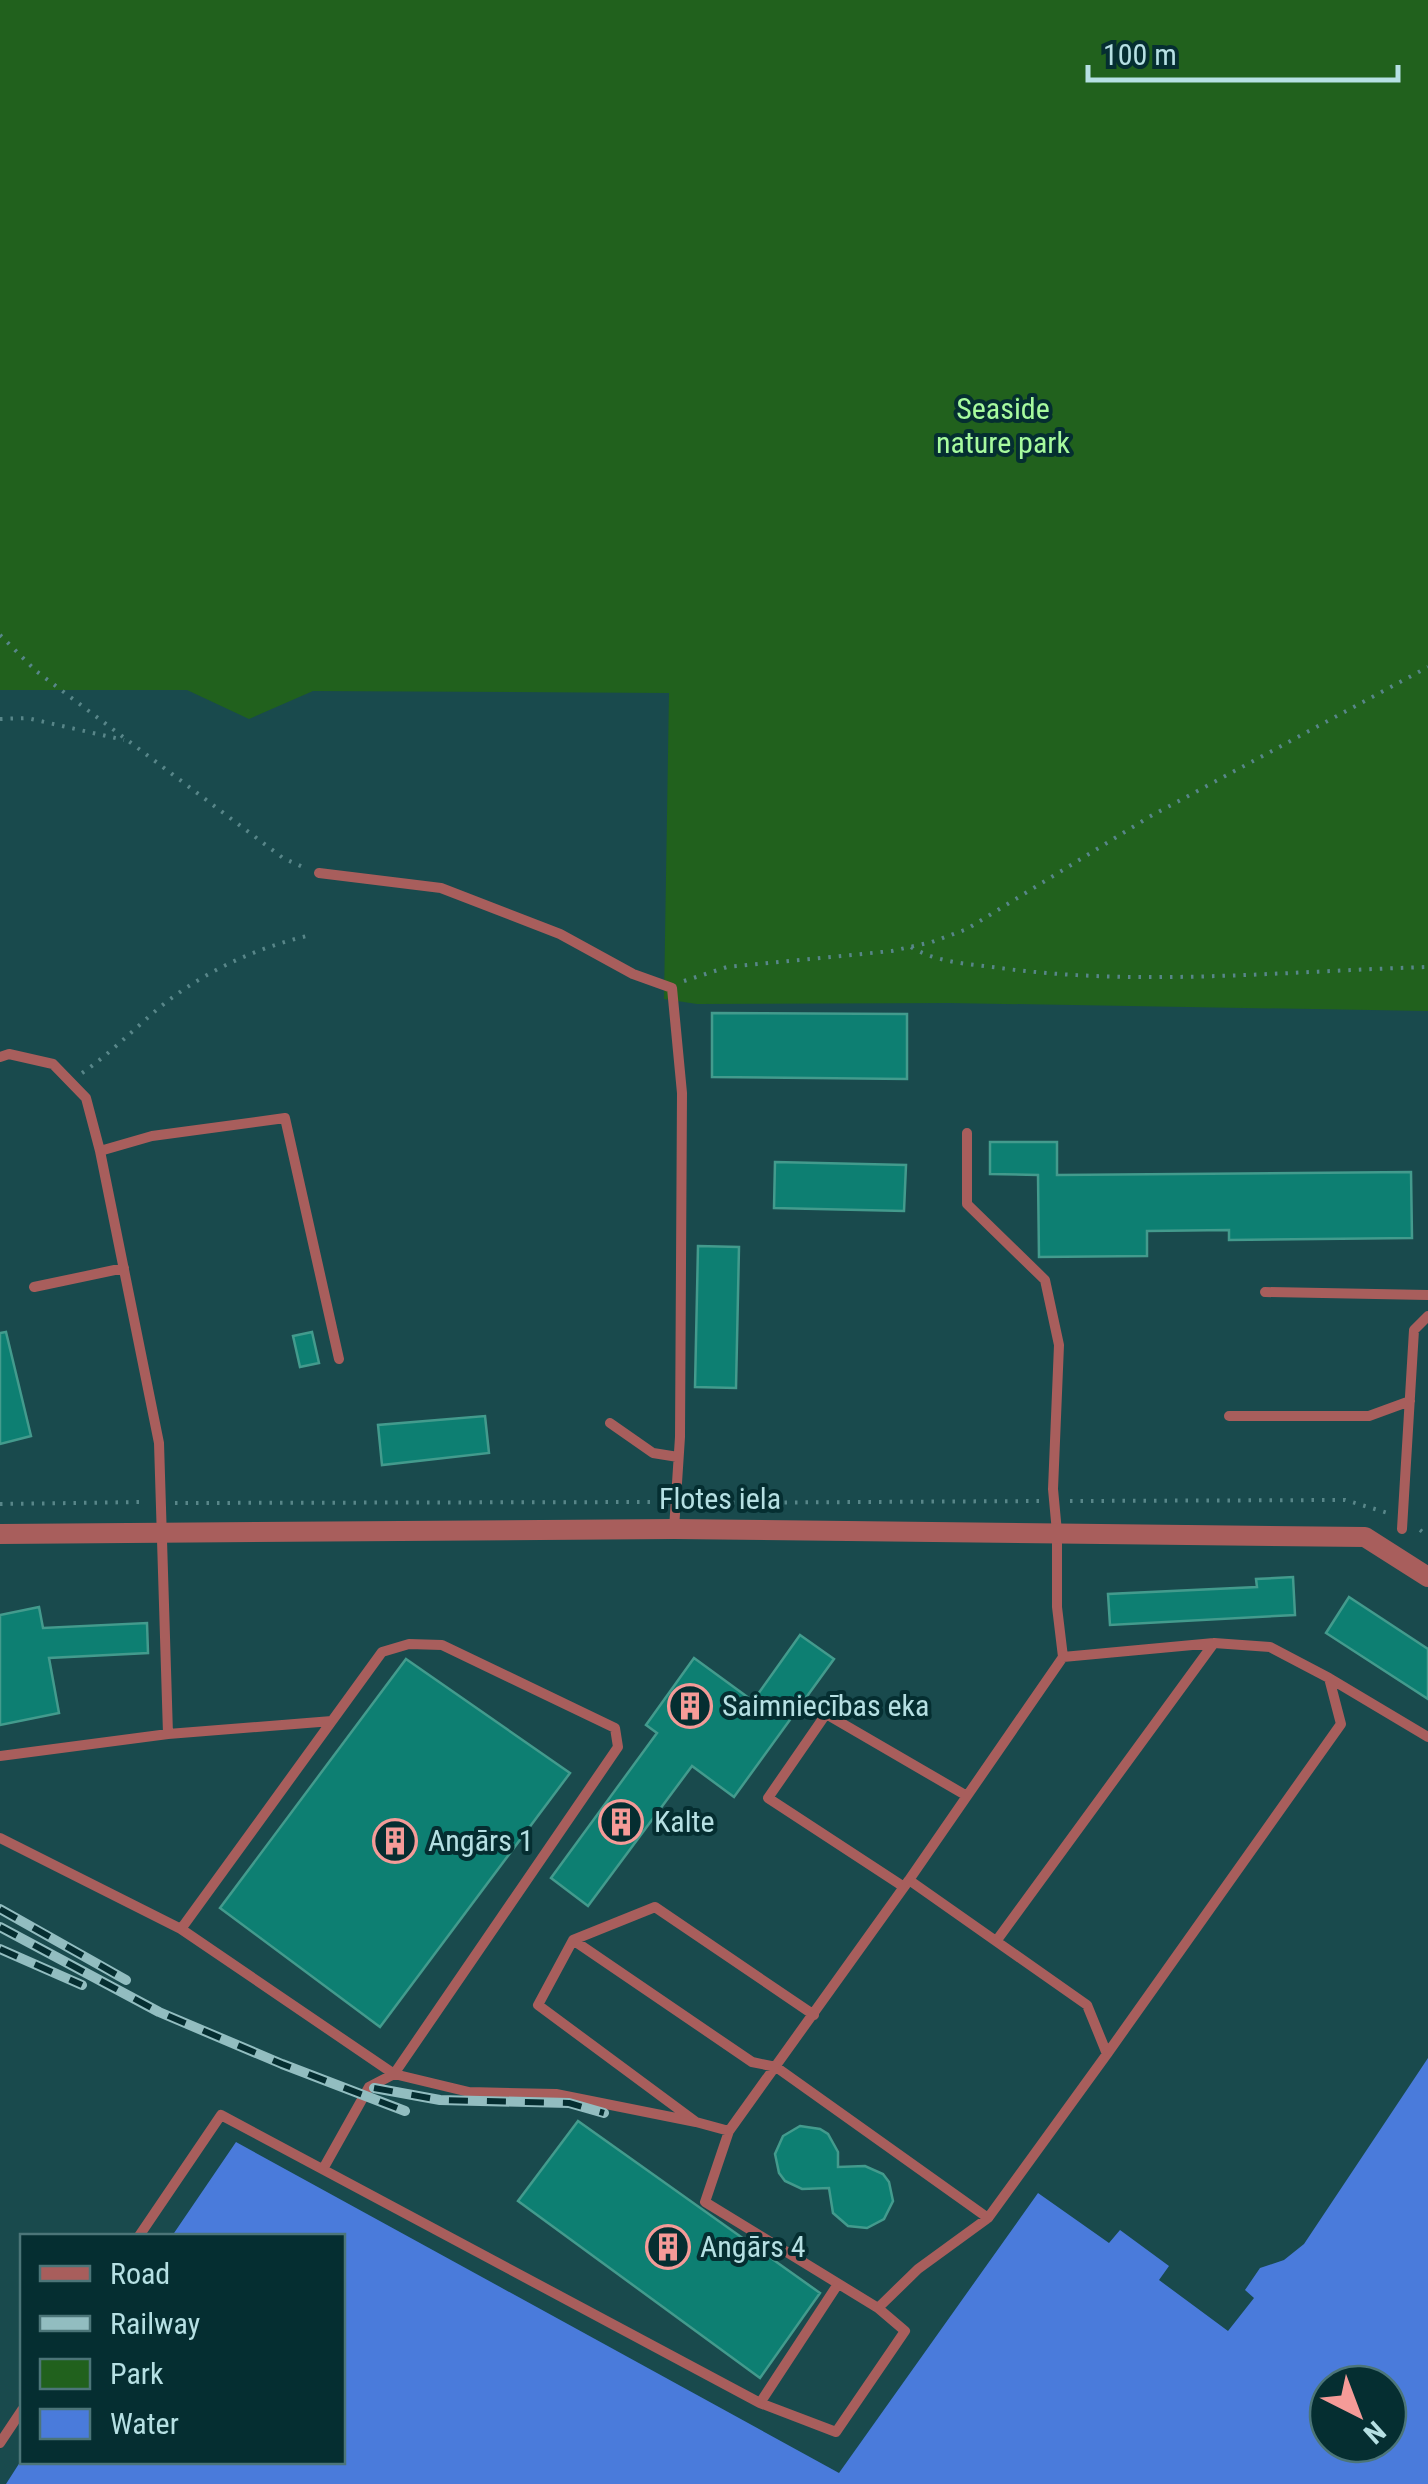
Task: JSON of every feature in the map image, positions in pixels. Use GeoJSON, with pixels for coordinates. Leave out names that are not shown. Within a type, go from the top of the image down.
{"type":"FeatureCollection","features":[{"type":"Feature","properties":{"kind":"street","name":"Flotes iela"},"geometry":{"type":"LineString","coordinates":[[0,1534],[674,1528],[1365,1536],[1428,1576]]}},
{"type":"Feature","properties":{"kind":"lane"},"geometry":{"type":"LineString","coordinates":[[319,874],[440,888],[560,934],[634,974],[672,988],[682,1092],[674,1528]]}},
{"type":"Feature","properties":{"kind":"lane"},"geometry":{"type":"LineString","coordinates":[[0,1057],[9,1054],[53,1064],[86,1098],[100,1151],[159,1443],[168,1734]]}},
{"type":"Feature","properties":{"kind":"lane"},"geometry":{"type":"LineString","coordinates":[[100,1151],[152,1136],[285,1118],[339,1359]]}},
{"type":"Feature","properties":{"kind":"lane"},"geometry":{"type":"LineString","coordinates":[[140,2234],[221,2114],[760,2403],[836,2432],[905,2331],[878,2308],[705,2202],[729,2131],[907,1884],[1063,1657],[1057,1606],[1054,1501],[1059,1345],[1046,1280],[966,1204],[968,1132]]}},
{"type":"Feature","properties":{"kind":"lane"},"geometry":{"type":"LineString","coordinates":[[34,1287],[124,1268]]}},
{"type":"Feature","properties":{"kind":"lane"},"geometry":{"type":"LineString","coordinates":[[1266,1292],[1428,1295]]}},
{"type":"Feature","properties":{"kind":"lane"},"geometry":{"type":"LineString","coordinates":[[1402,1529],[1414,1330],[1428,1316]]}},
{"type":"Feature","properties":{"kind":"lane"},"geometry":{"type":"LineString","coordinates":[[1229,1416],[1370,1416],[1410,1401]]}},
{"type":"Feature","properties":{"kind":"lane"},"geometry":{"type":"LineString","coordinates":[[610,1423],[654,1453],[678,1457]]}},
{"type":"Feature","properties":{"kind":"lane"},"geometry":{"type":"LineString","coordinates":[[182,1929],[382,1652],[409,1644],[442,1645],[616,1728],[618,1746],[394,2074],[369,2087],[323,2170]]}},
{"type":"Feature","properties":{"kind":"lane"},"geometry":{"type":"LineString","coordinates":[[1063,1657],[1214,1644],[1270,1647],[1428,1736]]}},
{"type":"Feature","properties":{"kind":"lane"},"geometry":{"type":"LineString","coordinates":[[997,1940],[1214,1644]]}},
{"type":"Feature","properties":{"kind":"lane"},"geometry":{"type":"LineString","coordinates":[[878,2308],[918,2269],[988,2218],[1107,2054],[1340,1724],[1329,1678]]}},
{"type":"Feature","properties":{"kind":"lane"},"geometry":{"type":"LineString","coordinates":[[967,1796],[826,1714],[768,1798],[997,1940],[1087,2004],[1107,2054]]}},
{"type":"Feature","properties":{"kind":"lane"},"geometry":{"type":"LineString","coordinates":[[0,1756],[168,1734],[332,1721]]}},
{"type":"Feature","properties":{"kind":"lane"},"geometry":{"type":"LineString","coordinates":[[0,1838],[182,1929],[394,2074],[469,2092],[556,2094],[729,2131]]}},
{"type":"Feature","properties":{"kind":"lane"},"geometry":{"type":"LineString","coordinates":[[696,2122],[538,2004],[573,1940],[655,1907],[814,2014]]}},
{"type":"Feature","properties":{"kind":"lane"},"geometry":{"type":"LineString","coordinates":[[573,1940],[752,2062],[776,2067],[988,2218]]}},
{"type":"Feature","properties":{"kind":"lane"},"geometry":{"type":"LineString","coordinates":[[760,2403],[838,2284]]}},
{"type":"Feature","properties":{"kind":"lane"},"geometry":{"type":"LineString","coordinates":[[0,2444],[20,2413]]}},
{"type":"Feature","properties":{"kind":"path"},"geometry":{"type":"LineString","coordinates":[[0,634],[36,671],[283,858],[319,874]]}},
{"type":"Feature","properties":{"kind":"path"},"geometry":{"type":"LineString","coordinates":[[672,988],[727,966],[911,947],[950,936],[996,913],[1149,817],[1428,668]]}},
{"type":"Feature","properties":{"kind":"path"},"geometry":{"type":"LineString","coordinates":[[0,719],[27,718],[128,741]]}},
{"type":"Feature","properties":{"kind":"path"},"geometry":{"type":"LineString","coordinates":[[70,1081],[128,1040],[155,1012],[208,973],[250,954],[312,934]]}},
{"type":"Feature","properties":{"kind":"path"},"geometry":{"type":"LineString","coordinates":[[911,947],[940,960],[1063,976],[1202,978],[1428,967]]}},
{"type":"Feature","properties":{"kind":"path"},"geometry":{"type":"LineString","coordinates":[[0,1504],[1346,1500],[1390,1514],[1403,1514]]}},
{"type":"Feature","properties":{"kind":"path"},"geometry":{"type":"LineString","coordinates":[[1420,1530],[1428,1536]]}},
{"type":"Feature","properties":{"kind":"green space","name":"Seaside nature park"},"geometry":{"type":"Polygon","coordinates":[[[0,0],[1428,0],[1428,1011],[949,1003],[697,1004],[664,999],[669,693],[313,691],[249,719],[187,690],[0,690],[0,0]]]}},
{"type":"Feature","properties":{"kind":"water"},"geometry":{"type":"Polygon","coordinates":[[[1428,2058],[1428,2484],[6,2484],[20,2462],[345,2464],[345,2234],[173,2234],[236,2142],[839,2473],[1038,2193],[1109,2243],[1120,2230],[1169,2266],[1159,2280],[1228,2331],[1254,2298],[1245,2290],[1260,2268],[1284,2260],[1304,2244],[1428,2058]]]}},
{"type":"Feature","properties":{"kind":"building"},"geometry":{"type":"Polygon","coordinates":[[[712,1013],[907,1014],[907,1079],[712,1077],[712,1013]]]}},
{"type":"Feature","properties":{"kind":"building"},"geometry":{"type":"Polygon","coordinates":[[[990,1142],[1057,1142],[1057,1175],[1411,1172],[1412,1238],[1229,1240],[1229,1230],[1147,1231],[1147,1256],[1039,1257],[1038,1175],[990,1174],[990,1142]]]}},
{"type":"Feature","properties":{"kind":"building"},"geometry":{"type":"Polygon","coordinates":[[[775,1162],[906,1165],[904,1211],[774,1208],[775,1162]]]}},
{"type":"Feature","properties":{"kind":"building"},"geometry":{"type":"Polygon","coordinates":[[[698,1246],[739,1247],[736,1388],[695,1387],[698,1246]]]}},
{"type":"Feature","properties":{"kind":"building"},"geometry":{"type":"Polygon","coordinates":[[[6,1332],[31,1436],[0,1444],[0,1333],[6,1332]]]}},
{"type":"Feature","properties":{"kind":"building"},"geometry":{"type":"Polygon","coordinates":[[[312,1332],[319,1363],[300,1367],[293,1336],[312,1332]]]}},
{"type":"Feature","properties":{"kind":"building"},"geometry":{"type":"Polygon","coordinates":[[[485,1416],[489,1453],[382,1465],[378,1425],[485,1416]]]}},
{"type":"Feature","properties":{"kind":"building"},"geometry":{"type":"Polygon","coordinates":[[[1293,1577],[1295,1615],[1110,1625],[1108,1594],[1257,1587],[1256,1579],[1293,1577]]]}},
{"type":"Feature","properties":{"kind":"building"},"geometry":{"type":"Polygon","coordinates":[[[1349,1597],[1428,1649],[1428,1699],[1326,1633],[1349,1597]]]}},
{"type":"Feature","properties":{"kind":"building"},"geometry":{"type":"Polygon","coordinates":[[[39,1607],[43,1628],[147,1623],[148,1653],[49,1658],[59,1713],[0,1725],[0,1615],[39,1607]]]}},
{"type":"Feature","properties":{"kind":"building"},"geometry":{"type":"Polygon","coordinates":[[[800,1635],[834,1659],[734,1797],[692,1766],[588,1906],[551,1878],[657,1733],[646,1725],[694,1658],[753,1701],[800,1635]]]}},
{"type":"Feature","properties":{"kind":"building","name":"Angārs 1"},"geometry":{"type":"Polygon","coordinates":[[[406,1659],[570,1773],[380,2027],[220,1908],[406,1659]]]}},
{"type":"Feature","properties":{"kind":"building","name":"Angārs 4"},"geometry":{"type":"Polygon","coordinates":[[[578,2121],[820,2293],[760,2378],[518,2201],[578,2121]]]}},
{"type":"Feature","properties":{"kind":"building"},"geometry":{"type":"Polygon","coordinates":[[[800,2126],[828,2134],[838,2152],[838,2167],[865,2166],[883,2174],[893,2201],[884,2219],[867,2228],[848,2226],[833,2213],[829,2188],[802,2189],[785,2181],[775,2154],[783,2136],[800,2126]]]}},
{"type":"Feature","properties":{"kind":"railway"},"geometry":{"type":"LineString","coordinates":[[0,1909],[126,1980]]}},
{"type":"Feature","properties":{"kind":"railway"},"geometry":{"type":"LineString","coordinates":[[0,1927],[159,2012],[405,2111]]}},
{"type":"Feature","properties":{"kind":"railway"},"geometry":{"type":"LineString","coordinates":[[0,1949],[82,1985]]}},
{"type":"Feature","properties":{"kind":"railway"},"geometry":{"type":"LineString","coordinates":[[374,2088],[440,2100],[569,2103],[604,2113]]}},
{"type":"Feature","properties":{"kind":"place","name":"Saimniecības eka"},"geometry":{"type":"Point","coordinates":[690,1706]}},
{"type":"Feature","properties":{"kind":"place","name":"Kalte"},"geometry":{"type":"Point","coordinates":[621,1822]}},
{"type":"Feature","properties":{"kind":"place","name":"Angārs 1"},"geometry":{"type":"Point","coordinates":[395,1841]}},
{"type":"Feature","properties":{"kind":"place","name":"Angārs 4"},"geometry":{"type":"Point","coordinates":[668,2247]}}]}
